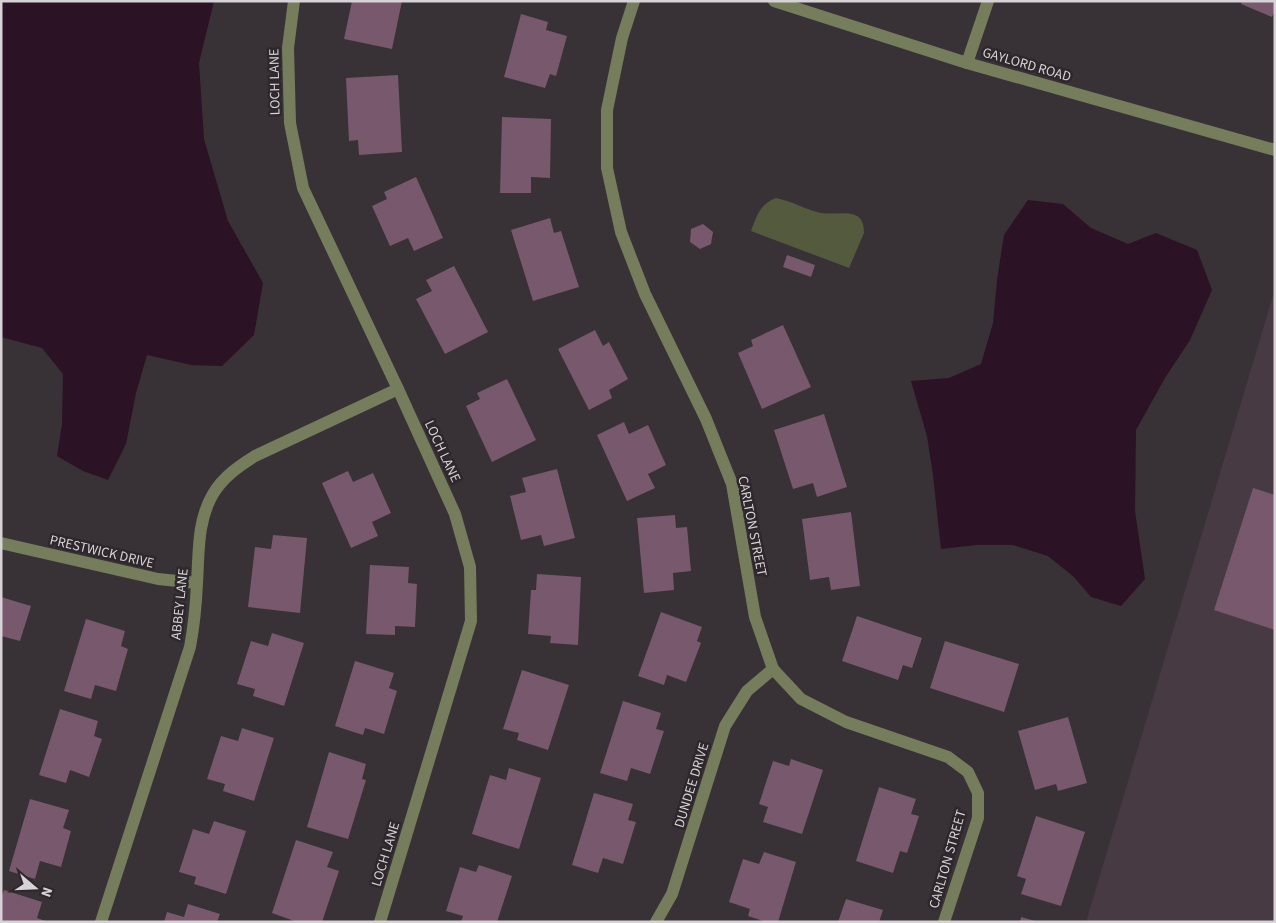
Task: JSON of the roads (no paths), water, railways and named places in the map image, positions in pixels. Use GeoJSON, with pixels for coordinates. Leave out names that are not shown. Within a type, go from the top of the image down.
{"type":"FeatureCollection","features":[{"type":"Feature","properties":{"kind":"street","name":"LOCH LANE"},"geometry":{"type":"LineString","coordinates":[[294,1],[288,48],[290,123],[303,188],[455,514],[470,567],[471,621],[380,922]]}},
{"type":"Feature","properties":{"kind":"street","name":"CARLTON STREET"},"geometry":{"type":"LineString","coordinates":[[634,1],[622,38],[607,110],[607,168],[621,232],[645,294],[706,419],[732,484],[755,617],[773,669],[801,699],[846,722],[948,757],[968,772],[978,793],[978,818],[944,922]]}},
{"type":"Feature","properties":{"kind":"street","name":"GAYLORD ROAD"},"geometry":{"type":"LineString","coordinates":[[774,1],[968,63],[1275,150]]}},
{"type":"Feature","properties":{"kind":"street"},"geometry":{"type":"LineString","coordinates":[[968,63],[988,1]]}},
{"type":"Feature","properties":{"kind":"street","name":"ABBEY LANE"},"geometry":{"type":"LineString","coordinates":[[101,922],[190,647],[194,625],[200,532],[213,494],[238,467],[255,456],[398,389]]}},
{"type":"Feature","properties":{"kind":"street","name":"PRESTWICK DRIVE"},"geometry":{"type":"LineString","coordinates":[[1,543],[158,579],[197,583]]}},
{"type":"Feature","properties":{"kind":"street","name":"DUNDEE DRIVE"},"geometry":{"type":"LineString","coordinates":[[656,922],[672,894],[725,726],[747,691],[773,669]]}}]}
